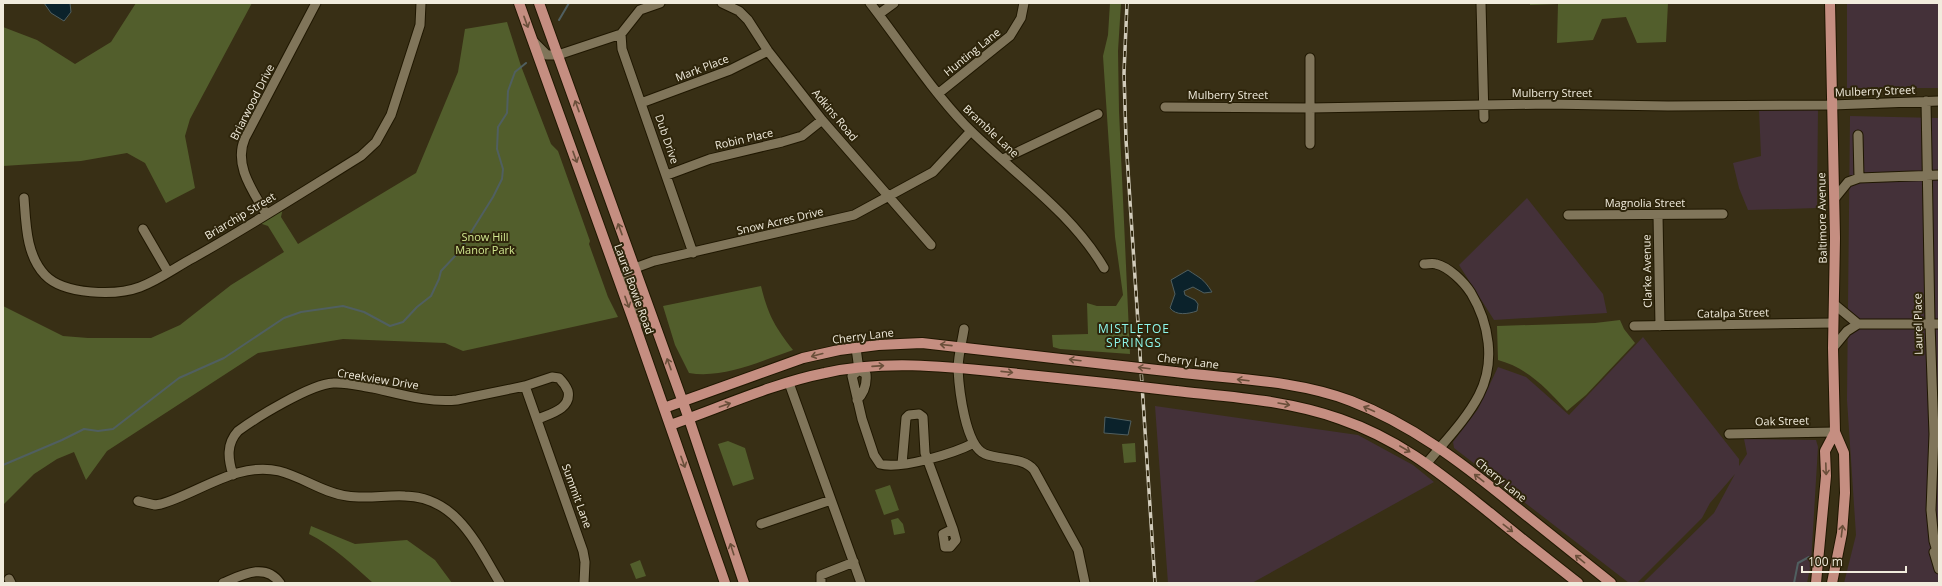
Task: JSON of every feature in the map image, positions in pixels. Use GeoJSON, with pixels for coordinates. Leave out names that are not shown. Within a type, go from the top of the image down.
{"type":"FeatureCollection","features":[{"type":"Feature","properties":{"kind":"main road","name":"Laurel Bowie Road"},"geometry":{"type":"LineString","coordinates":[[519,3],[636,328],[724,583]]}},
{"type":"Feature","properties":{"kind":"main road","name":"Laurel Bowie Road"},"geometry":{"type":"LineString","coordinates":[[540,3],[689,419],[744,583]]}},
{"type":"Feature","properties":{"kind":"main road","name":"Baltimore Avenue"},"geometry":{"type":"LineString","coordinates":[[1830,3],[1835,198],[1833,348],[1835,432],[1844,453],[1846,493],[1842,533],[1832,583]]}},
{"type":"Feature","properties":{"kind":"main road","name":"Cherry Lane"},"geometry":{"type":"LineString","coordinates":[[664,408],[803,358],[821,353],[907,343],[961,347],[1298,387],[1351,401],[1412,430],[1462,464],[1611,583]]}},
{"type":"Feature","properties":{"kind":"main road"},"geometry":{"type":"LineString","coordinates":[[670,425],[789,383],[824,373],[909,364],[958,367],[1282,404],[1317,412],[1369,430],[1405,449],[1427,463],[1578,583]]}},
{"type":"Feature","properties":{"kind":"main road","name":"Baltimore Avenue"},"geometry":{"type":"LineString","coordinates":[[1816,583],[1826,476],[1825,451],[1835,432]]}},
{"type":"Feature","properties":{"kind":"street","name":"Briarwood Drive"},"geometry":{"type":"LineString","coordinates":[[266,214],[246,177],[240,151],[245,138],[316,3]]}},
{"type":"Feature","properties":{"kind":"street","name":"Briarchip Street"},"geometry":{"type":"LineString","coordinates":[[24,198],[27,233],[33,254],[40,269],[54,282],[78,290],[121,292],[140,287],[266,214],[361,156],[376,142],[391,115],[410,60],[420,25],[421,3]]}},
{"type":"Feature","properties":{"kind":"street"},"geometry":{"type":"LineString","coordinates":[[533,41],[547,55],[558,55],[622,34],[640,10],[660,3]]}},
{"type":"Feature","properties":{"kind":"street","name":"Adkins Road"},"geometry":{"type":"LineString","coordinates":[[722,3],[744,15],[768,51],[822,120],[931,245]]}},
{"type":"Feature","properties":{"kind":"street","name":"Bramble Lane"},"geometry":{"type":"LineString","coordinates":[[870,3],[939,93],[971,131],[1003,159],[1070,223],[1096,254],[1104,268]]}},
{"type":"Feature","properties":{"kind":"street"},"geometry":{"type":"LineString","coordinates":[[879,14],[894,3]]}},
{"type":"Feature","properties":{"kind":"street","name":"Hunting Lane"},"geometry":{"type":"LineString","coordinates":[[939,93],[1010,36],[1018,26],[1024,3]]}},
{"type":"Feature","properties":{"kind":"street"},"geometry":{"type":"LineString","coordinates":[[1481,3],[1484,118]]}},
{"type":"Feature","properties":{"kind":"street","name":"Dub Drive"},"geometry":{"type":"LineString","coordinates":[[622,34],[622,49],[693,253]]}},
{"type":"Feature","properties":{"kind":"street","name":"Mark Place"},"geometry":{"type":"LineString","coordinates":[[642,103],[730,70],[768,51]]}},
{"type":"Feature","properties":{"kind":"street"},"geometry":{"type":"LineString","coordinates":[[1310,58],[1310,144]]}},
{"type":"Feature","properties":{"kind":"street","name":"Laurel Place"},"geometry":{"type":"LineString","coordinates":[[1926,101],[1927,175],[1934,324],[1934,434],[1931,510],[1935,547],[1934,555],[1939,569]]}},
{"type":"Feature","properties":{"kind":"street","name":"Mulberry Street"},"geometry":{"type":"LineString","coordinates":[[1165,107],[1310,108],[1484,105],[1832,105],[1939,101]]}},
{"type":"Feature","properties":{"kind":"street"},"geometry":{"type":"LineString","coordinates":[[1003,159],[1098,114]]}},
{"type":"Feature","properties":{"kind":"street","name":"Robin Place"},"geometry":{"type":"LineString","coordinates":[[667,175],[710,159],[802,136],[822,120]]}},
{"type":"Feature","properties":{"kind":"street","name":"Snow Acres Drive"},"geometry":{"type":"LineString","coordinates":[[635,268],[654,261],[849,217],[890,197],[933,172],[971,131]]}},
{"type":"Feature","properties":{"kind":"street"},"geometry":{"type":"LineString","coordinates":[[1858,135],[1860,178]]}},
{"type":"Feature","properties":{"kind":"street"},"geometry":{"type":"LineString","coordinates":[[1835,198],[1848,182],[1860,178],[1939,175]]}},
{"type":"Feature","properties":{"kind":"street","name":"Magnolia Street"},"geometry":{"type":"LineString","coordinates":[[1568,215],[1723,214]]}},
{"type":"Feature","properties":{"kind":"street","name":"Clarke Avenue"},"geometry":{"type":"LineString","coordinates":[[1658,215],[1660,326]]}},
{"type":"Feature","properties":{"kind":"street"},"geometry":{"type":"LineString","coordinates":[[143,229],[168,272]]}},
{"type":"Feature","properties":{"kind":"street"},"geometry":{"type":"LineString","coordinates":[[1424,264],[1436,264],[1445,268],[1460,280],[1468,290],[1482,314],[1489,340],[1487,371],[1482,389],[1468,413],[1427,463]]}},
{"type":"Feature","properties":{"kind":"street"},"geometry":{"type":"LineString","coordinates":[[635,268],[626,274],[638,308],[636,328]]}},
{"type":"Feature","properties":{"kind":"street"},"geometry":{"type":"LineString","coordinates":[[1834,304],[1858,324]]}},
{"type":"Feature","properties":{"kind":"street","name":"Catalpa Street"},"geometry":{"type":"LineString","coordinates":[[1634,326],[1834,323]]}},
{"type":"Feature","properties":{"kind":"street"},"geometry":{"type":"LineString","coordinates":[[1833,348],[1847,331],[1858,324],[1934,324]]}},
{"type":"Feature","properties":{"kind":"street"},"geometry":{"type":"LineString","coordinates":[[964,329],[958,367],[962,404],[974,443],[983,453],[994,457],[1026,463],[1032,467],[1078,550],[1085,583]]}},
{"type":"Feature","properties":{"kind":"street"},"geometry":{"type":"LineString","coordinates":[[856,348],[858,369],[852,376],[857,400],[876,459],[883,465],[902,464],[957,452],[974,443]]}},
{"type":"Feature","properties":{"kind":"street"},"geometry":{"type":"LineString","coordinates":[[857,400],[861,396],[866,380],[866,374],[858,369]]}},
{"type":"Feature","properties":{"kind":"street","name":"Creekview Drive"},"geometry":{"type":"LineString","coordinates":[[233,475],[228,457],[231,442],[238,431],[320,385],[335,383],[356,385],[420,398],[457,400],[525,386],[556,377],[564,383],[568,391],[568,398],[564,406],[538,419]]}},
{"type":"Feature","properties":{"kind":"street"},"geometry":{"type":"LineString","coordinates":[[789,383],[861,583]]}},
{"type":"Feature","properties":{"kind":"street"},"geometry":{"type":"LineString","coordinates":[[525,386],[538,419]]}},
{"type":"Feature","properties":{"kind":"street"},"geometry":{"type":"LineString","coordinates":[[902,464],[906,418],[909,415],[919,414],[924,422],[924,450],[953,529]]}},
{"type":"Feature","properties":{"kind":"street","name":"Summit Lane"},"geometry":{"type":"LineString","coordinates":[[538,419],[583,551],[585,562],[584,583]]}},
{"type":"Feature","properties":{"kind":"street","name":"Oak Street"},"geometry":{"type":"LineString","coordinates":[[1728,434],[1835,432]]}},
{"type":"Feature","properties":{"kind":"street"},"geometry":{"type":"LineString","coordinates":[[138,501],[155,504],[166,502],[233,475],[256,470],[275,470],[346,496],[405,496],[420,498],[436,504],[454,514],[469,531],[500,583]]}},
{"type":"Feature","properties":{"kind":"street"},"geometry":{"type":"LineString","coordinates":[[761,524],[831,500]]}},
{"type":"Feature","properties":{"kind":"street","name":"Laurel Place"},"geometry":{"type":"LineString","coordinates":[[1935,547],[1939,558]]}},
{"type":"Feature","properties":{"kind":"street"},"geometry":{"type":"LineString","coordinates":[[821,583],[821,575],[854,562]]}},
{"type":"Feature","properties":{"kind":"street"},"geometry":{"type":"LineString","coordinates":[[223,583],[257,571],[273,576],[280,583]]}},
{"type":"Feature","properties":{"kind":"shaded area"},"geometry":{"type":"Polygon","coordinates":[[[1847,3],[1939,3],[1939,88],[1847,88],[1847,3]]]}},
{"type":"Feature","properties":{"kind":"shaded area"},"geometry":{"type":"Polygon","coordinates":[[[1818,108],[1817,208],[1748,210],[1739,188],[1733,163],[1761,156],[1759,109],[1818,108]]]}},
{"type":"Feature","properties":{"kind":"shaded area"},"geometry":{"type":"Polygon","coordinates":[[[1850,116],[1939,118],[1939,583],[1844,583],[1856,535],[1847,400],[1850,116]]]}},
{"type":"Feature","properties":{"kind":"shaded area"},"geometry":{"type":"Polygon","coordinates":[[[1527,198],[1603,294],[1607,313],[1494,320],[1459,265],[1527,198]]]}},
{"type":"Feature","properties":{"kind":"shaded area"},"geometry":{"type":"Polygon","coordinates":[[[1643,337],[1739,459],[1739,466],[1747,454],[1744,439],[1816,440],[1818,447],[1811,563],[1807,583],[1643,583],[1714,513],[1735,474],[1710,503],[1702,518],[1637,583],[1629,583],[1454,448],[1453,442],[1478,409],[1498,367],[1526,377],[1569,415],[1643,337]]]}},
{"type":"Feature","properties":{"kind":"shaded area"},"geometry":{"type":"Polygon","coordinates":[[[1155,406],[1358,435],[1413,465],[1434,482],[1252,583],[1168,583],[1155,406]]]}},
{"type":"Feature","properties":{"kind":"green space"},"geometry":{"type":"Polygon","coordinates":[[[136,3],[252,3],[190,119],[185,136],[195,188],[166,203],[145,163],[127,153],[81,161],[3,166],[3,27],[37,40],[75,64],[111,42],[136,3]]]}},
{"type":"Feature","properties":{"kind":"green space"},"geometry":{"type":"Polygon","coordinates":[[[1110,3],[1121,3],[1118,51],[1119,111],[1130,354],[1060,349],[1053,347],[1052,335],[1088,334],[1087,303],[1097,306],[1116,306],[1123,295],[1115,237],[1103,56],[1108,35],[1110,3]]]}},
{"type":"Feature","properties":{"kind":"green space"},"geometry":{"type":"Polygon","coordinates":[[[1530,3],[1668,3],[1666,42],[1637,43],[1626,17],[1602,19],[1593,40],[1557,43],[1558,4],[1530,5],[1530,3]]]}},
{"type":"Feature","properties":{"kind":"green space","name":"Snow Hill Manor Park"},"geometry":{"type":"Polygon","coordinates":[[[507,22],[521,66],[551,144],[558,151],[608,297],[618,317],[463,351],[445,343],[343,339],[258,353],[107,451],[86,480],[74,452],[57,459],[34,474],[3,505],[3,306],[63,336],[88,338],[151,338],[180,325],[231,285],[284,252],[268,226],[259,223],[283,208],[281,217],[298,244],[416,173],[458,72],[465,29],[507,22]]]}},
{"type":"Feature","properties":{"kind":"green space"},"geometry":{"type":"Polygon","coordinates":[[[761,286],[766,305],[773,320],[793,350],[742,368],[715,373],[689,373],[675,345],[663,306],[761,286]]]}},
{"type":"Feature","properties":{"kind":"green space"},"geometry":{"type":"Polygon","coordinates":[[[1620,320],[1624,329],[1635,343],[1586,395],[1567,411],[1544,387],[1528,374],[1519,368],[1498,360],[1497,326],[1595,323],[1620,320]]]}},
{"type":"Feature","properties":{"kind":"green space"},"geometry":{"type":"Polygon","coordinates":[[[728,441],[745,448],[754,479],[733,486],[718,444],[728,441]]]}},
{"type":"Feature","properties":{"kind":"green space"},"geometry":{"type":"Polygon","coordinates":[[[1135,443],[1136,462],[1124,463],[1122,444],[1135,443]]]}},
{"type":"Feature","properties":{"kind":"green space"},"geometry":{"type":"Polygon","coordinates":[[[890,485],[899,510],[884,515],[875,490],[890,485]]]}},
{"type":"Feature","properties":{"kind":"green space"},"geometry":{"type":"Polygon","coordinates":[[[898,518],[903,524],[905,533],[894,535],[891,520],[898,518]]]}},
{"type":"Feature","properties":{"kind":"green space"},"geometry":{"type":"Polygon","coordinates":[[[311,526],[355,544],[407,540],[435,560],[452,583],[373,583],[335,550],[309,534],[311,526]]]}},
{"type":"Feature","properties":{"kind":"green space"},"geometry":{"type":"Polygon","coordinates":[[[640,560],[646,576],[636,579],[630,564],[640,560]]]}},
{"type":"Feature","properties":{"kind":"water"},"geometry":{"type":"Polygon","coordinates":[[[44,3],[70,3],[71,12],[64,21],[51,13],[44,3]]]}},
{"type":"Feature","properties":{"kind":"water"},"geometry":{"type":"Polygon","coordinates":[[[1188,270],[1204,281],[1212,292],[1204,293],[1193,287],[1184,291],[1185,295],[1195,300],[1198,304],[1197,311],[1186,313],[1175,312],[1170,308],[1175,294],[1171,280],[1188,270]]]}},
{"type":"Feature","properties":{"kind":"water"},"geometry":{"type":"Polygon","coordinates":[[[1105,417],[1131,421],[1128,435],[1104,433],[1105,417]]]}},
{"type":"Feature","properties":{"kind":"waterway"},"geometry":{"type":"LineString","coordinates":[[559,20],[569,3]]}},
{"type":"Feature","properties":{"kind":"waterway"},"geometry":{"type":"LineString","coordinates":[[3,465],[84,429],[98,431],[113,429],[179,378],[224,358],[284,318],[301,312],[343,306],[364,312],[390,326],[403,322],[417,307],[431,296],[441,271],[458,253],[493,197],[502,179],[503,169],[497,149],[498,127],[507,113],[508,91],[515,72],[526,63]]}},
{"type":"Feature","properties":{"kind":"waterway"},"geometry":{"type":"LineString","coordinates":[[1794,583],[1798,563],[1809,557]]}},
{"type":"Feature","properties":{"kind":"railway"},"geometry":{"type":"LineString","coordinates":[[1127,3],[1124,73],[1126,140],[1155,583]]}},
{"type":"Feature","properties":{"kind":"district","name":"MISTLETOE SPRINGS"},"geometry":{"type":"Point","coordinates":[1134,336]}}]}
